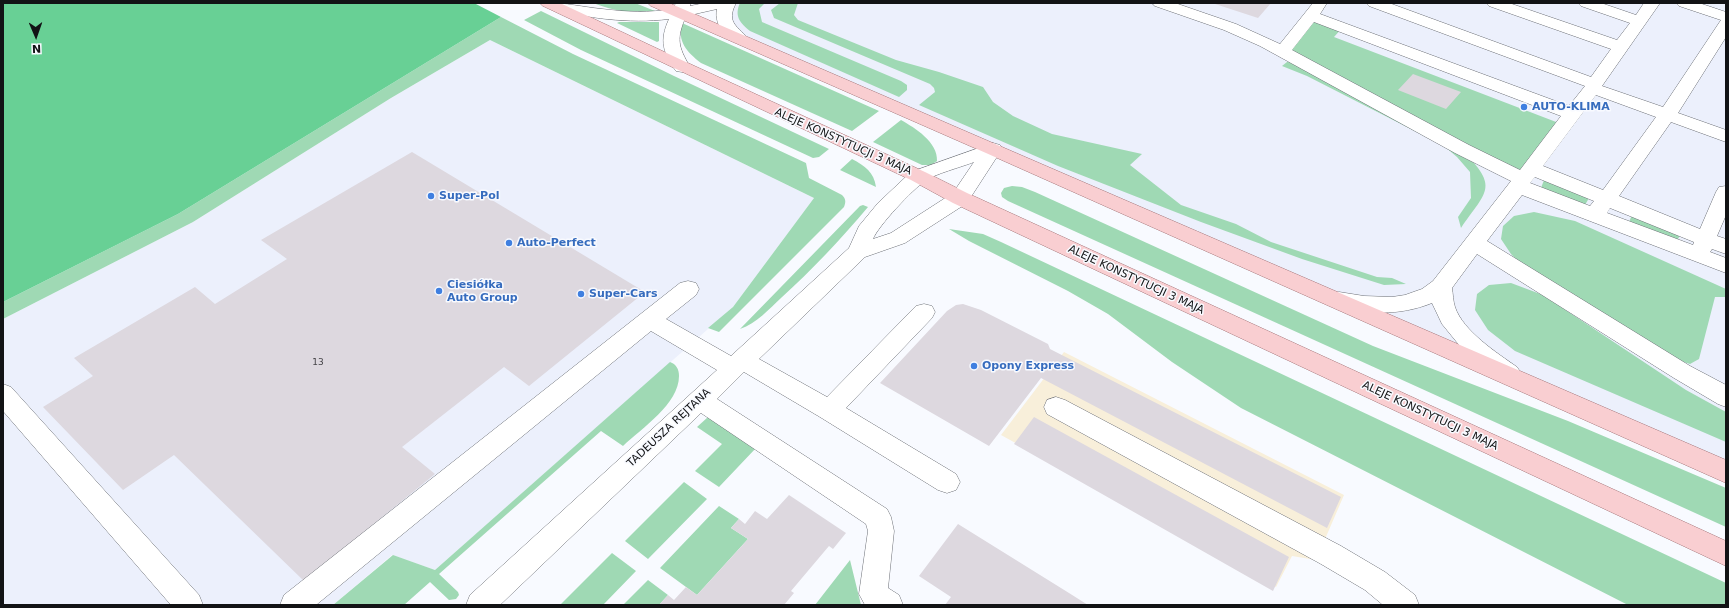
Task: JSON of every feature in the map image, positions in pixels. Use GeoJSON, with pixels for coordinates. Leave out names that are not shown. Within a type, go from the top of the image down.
{"type":"FeatureCollection","features":[{"type":"Feature","properties":{"kind":"main road"},"geometry":{"type":"LineString","coordinates":[[656,3],[682,8],[741,40],[993,149],[1726,472]]}},
{"type":"Feature","properties":{"kind":"main road","name":"ALEJE KONSTYTUCJI 3 MAJA"},"geometry":{"type":"LineString","coordinates":[[550,4],[682,68],[918,176],[960,198],[1726,554]]}},
{"type":"Feature","properties":{"kind":"street"},"geometry":{"type":"LineString","coordinates":[[550,4],[592,13],[625,17],[650,17],[682,8],[711,7],[720,3]]}},
{"type":"Feature","properties":{"kind":"street"},"geometry":{"type":"LineString","coordinates":[[728,3],[723,12],[723,19],[731,32],[741,40]]}},
{"type":"Feature","properties":{"kind":"street"},"geometry":{"type":"LineString","coordinates":[[1160,3],[1230,27],[1282,52],[1455,146],[1524,178],[1594,216],[1702,247],[1726,247]]}},
{"type":"Feature","properties":{"kind":"street"},"geometry":{"type":"LineString","coordinates":[[1374,3],[1667,115],[1726,136]]}},
{"type":"Feature","properties":{"kind":"street"},"geometry":{"type":"LineString","coordinates":[[1494,3],[1621,47]]}},
{"type":"Feature","properties":{"kind":"street"},"geometry":{"type":"LineString","coordinates":[[1586,3],[1639,21]]}},
{"type":"Feature","properties":{"kind":"street"},"geometry":{"type":"LineString","coordinates":[[1332,298],[1359,304],[1397,304],[1433,294],[1441,287],[1594,86],[1652,3]]}},
{"type":"Feature","properties":{"kind":"street"},"geometry":{"type":"LineString","coordinates":[[1684,3],[1726,17]]}},
{"type":"Feature","properties":{"kind":"street"},"geometry":{"type":"LineString","coordinates":[[682,8],[670,32],[672,50],[682,68]]}},
{"type":"Feature","properties":{"kind":"street"},"geometry":{"type":"LineString","coordinates":[[1282,52],[1316,9],[1573,114]]}},
{"type":"Feature","properties":{"kind":"street"},"geometry":{"type":"LineString","coordinates":[[1594,216],[1667,115],[1726,24]]}},
{"type":"Feature","properties":{"kind":"street","name":"TADEUSZA REJTANA"},"geometry":{"type":"LineString","coordinates":[[858,252],[866,231],[885,208],[918,176],[993,149]]}},
{"type":"Feature","properties":{"kind":"street","name":"TADEUSZA REJTANA"},"geometry":{"type":"LineString","coordinates":[[480,605],[858,252],[898,238],[960,198],[993,149]]}},
{"type":"Feature","properties":{"kind":"street"},"geometry":{"type":"LineString","coordinates":[[1524,178],[1607,199],[1702,247],[1726,266]]}},
{"type":"Feature","properties":{"kind":"street"},"geometry":{"type":"LineString","coordinates":[[1702,247],[1726,192]]}},
{"type":"Feature","properties":{"kind":"street"},"geometry":{"type":"LineString","coordinates":[[1475,243],[1682,372],[1726,397]]}},
{"type":"Feature","properties":{"kind":"street"},"geometry":{"type":"LineString","coordinates":[[1441,287],[1444,307],[1458,332],[1495,364],[1528,385]]}},
{"type":"Feature","properties":{"kind":"street"},"geometry":{"type":"LineString","coordinates":[[294,605],[688,289]]}},
{"type":"Feature","properties":{"kind":"street"},"geometry":{"type":"LineString","coordinates":[[829,410],[924,312]]}},
{"type":"Feature","properties":{"kind":"street"},"geometry":{"type":"LineString","coordinates":[[649,320],[829,410],[947,482]]}},
{"type":"Feature","properties":{"kind":"street"},"geometry":{"type":"LineString","coordinates":[[3,394],[189,605]]}},
{"type":"Feature","properties":{"kind":"street"},"geometry":{"type":"LineString","coordinates":[[700,400],[878,517],[882,531],[876,562],[873,594],[889,605]]}},
{"type":"Feature","properties":{"kind":"street"},"geometry":{"type":"LineString","coordinates":[[1056,406],[1331,555],[1375,581],[1405,605]]}},
{"type":"Feature","properties":{"kind":"shaded area"},"geometry":{"type":"Polygon","coordinates":[[[728,3],[1726,3],[1726,472],[741,40],[723,12],[728,3]]]}},
{"type":"Feature","properties":{"kind":"shaded area"},"geometry":{"type":"Polygon","coordinates":[[[490,40],[814,198],[733,307],[435,570],[392,555],[333,605],[3,605],[3,319],[193,222],[391,98],[490,40]]]}},
{"type":"Feature","properties":{"kind":"shaded area"},"geometry":{"type":"Polygon","coordinates":[[[1064,352],[1344,495],[1316,560],[1292,556],[1276,587],[1001,435],[1064,352]]]}},
{"type":"Feature","properties":{"kind":"green space"},"geometry":{"type":"Polygon","coordinates":[[[3,3],[474,3],[501,17],[178,214],[3,302],[3,3]]]}},
{"type":"Feature","properties":{"kind":"green space"},"geometry":{"type":"Polygon","coordinates":[[[593,3],[635,3],[655,11],[648,13],[632,13],[607,8],[593,3]]]}},
{"type":"Feature","properties":{"kind":"green space"},"geometry":{"type":"Polygon","coordinates":[[[740,3],[764,4],[759,9],[762,22],[901,81],[907,85],[907,90],[899,97],[750,31],[739,19],[738,8],[740,3]]]}},
{"type":"Feature","properties":{"kind":"green space"},"geometry":{"type":"Polygon","coordinates":[[[780,3],[798,3],[794,15],[798,20],[896,60],[939,72],[983,87],[993,102],[1013,116],[1052,134],[1142,154],[1130,165],[1181,205],[1236,224],[1271,242],[1377,277],[1392,278],[1406,284],[1384,285],[1302,259],[1201,222],[1058,166],[919,105],[935,92],[934,88],[930,84],[774,18],[771,10],[780,3]]]}},
{"type":"Feature","properties":{"kind":"green space"},"geometry":{"type":"Polygon","coordinates":[[[541,11],[829,149],[819,157],[813,158],[581,50],[524,20],[541,11]]]}},
{"type":"Feature","properties":{"kind":"green space"},"geometry":{"type":"Polygon","coordinates":[[[1311,16],[1343,27],[1334,37],[1564,125],[1522,179],[1463,151],[1482,173],[1485,182],[1485,189],[1483,197],[1461,228],[1458,217],[1471,198],[1470,172],[1457,157],[1444,146],[1307,76],[1282,66],[1287,62],[1302,63],[1282,52],[1311,16]]]}},
{"type":"Feature","properties":{"kind":"green space"},"geometry":{"type":"Polygon","coordinates":[[[501,17],[573,54],[806,163],[809,178],[842,195],[845,201],[844,207],[719,332],[708,328],[733,307],[814,198],[490,40],[391,98],[193,222],[3,319],[3,302],[178,214],[501,17]]]}},
{"type":"Feature","properties":{"kind":"green space"},"geometry":{"type":"Polygon","coordinates":[[[659,22],[659,41],[657,42],[617,23],[659,22]]]}},
{"type":"Feature","properties":{"kind":"green space"},"geometry":{"type":"Polygon","coordinates":[[[682,23],[879,111],[852,131],[701,63],[691,55],[684,46],[681,36],[682,23]]]}},
{"type":"Feature","properties":{"kind":"green space"},"geometry":{"type":"Polygon","coordinates":[[[901,120],[925,136],[934,148],[937,161],[931,165],[922,165],[873,142],[901,120]]]}},
{"type":"Feature","properties":{"kind":"green space"},"geometry":{"type":"Polygon","coordinates":[[[852,159],[861,164],[871,173],[876,187],[840,170],[852,159]]]}},
{"type":"Feature","properties":{"kind":"green space"},"geometry":{"type":"Polygon","coordinates":[[[1544,180],[1589,198],[1585,205],[1541,188],[1544,180]]]}},
{"type":"Feature","properties":{"kind":"green space"},"geometry":{"type":"Polygon","coordinates":[[[1012,186],[1022,187],[1035,192],[1373,346],[1568,421],[1726,488],[1726,527],[1008,201],[1002,197],[1001,193],[1004,188],[1012,186]]]}},
{"type":"Feature","properties":{"kind":"green space"},"geometry":{"type":"Polygon","coordinates":[[[863,205],[868,207],[815,265],[762,315],[752,323],[740,329],[860,206],[863,205]]]}},
{"type":"Feature","properties":{"kind":"green space"},"geometry":{"type":"Polygon","coordinates":[[[1534,212],[1575,221],[1726,289],[1726,297],[1715,297],[1699,359],[1690,364],[1677,360],[1524,267],[1511,254],[1501,239],[1503,226],[1514,216],[1534,212]]]}},
{"type":"Feature","properties":{"kind":"green space"},"geometry":{"type":"Polygon","coordinates":[[[1632,215],[1680,235],[1677,241],[1629,222],[1632,215]]]}},
{"type":"Feature","properties":{"kind":"green space"},"geometry":{"type":"Polygon","coordinates":[[[949,229],[983,234],[1001,242],[1726,583],[1726,605],[1628,605],[1241,408],[1172,362],[1108,314],[1068,291],[969,241],[949,229]]]}},
{"type":"Feature","properties":{"kind":"green space"},"geometry":{"type":"Polygon","coordinates":[[[1511,283],[1543,295],[1686,390],[1726,412],[1726,442],[1515,351],[1488,330],[1475,310],[1477,294],[1489,285],[1511,283]]]}},
{"type":"Feature","properties":{"kind":"green space"},"geometry":{"type":"Polygon","coordinates":[[[670,362],[677,367],[679,376],[677,386],[673,396],[658,415],[623,446],[601,431],[439,574],[458,592],[459,595],[456,599],[449,600],[430,582],[404,605],[333,605],[393,555],[435,570],[670,362]]]}},
{"type":"Feature","properties":{"kind":"green space"},"geometry":{"type":"Polygon","coordinates":[[[708,417],[756,448],[719,487],[695,471],[722,444],[697,427],[708,417]]]}},
{"type":"Feature","properties":{"kind":"green space"},"geometry":{"type":"Polygon","coordinates":[[[684,482],[707,499],[648,559],[625,541],[684,482]]]}},
{"type":"Feature","properties":{"kind":"green space"},"geometry":{"type":"Polygon","coordinates":[[[719,506],[739,519],[731,528],[748,539],[697,595],[660,568],[719,506]]]}},
{"type":"Feature","properties":{"kind":"green space"},"geometry":{"type":"Polygon","coordinates":[[[612,553],[636,571],[603,605],[560,605],[612,553]]]}},
{"type":"Feature","properties":{"kind":"green space"},"geometry":{"type":"Polygon","coordinates":[[[850,560],[861,605],[815,605],[850,560]]]}},
{"type":"Feature","properties":{"kind":"green space"},"geometry":{"type":"Polygon","coordinates":[[[648,580],[668,595],[659,605],[623,605],[648,580]]]}},
{"type":"Feature","properties":{"kind":"building"},"geometry":{"type":"Polygon","coordinates":[[[1212,3],[1271,3],[1258,18],[1212,3]]]}},
{"type":"Feature","properties":{"kind":"building"},"geometry":{"type":"Polygon","coordinates":[[[1413,74],[1461,92],[1446,109],[1398,90],[1413,74]]]}},
{"type":"Feature","properties":{"kind":"building"},"geometry":{"type":"Polygon","coordinates":[[[412,152],[645,292],[529,386],[504,367],[402,447],[435,474],[304,581],[174,455],[123,490],[43,407],[93,376],[74,358],[195,287],[215,304],[287,259],[261,240],[412,152]]]}},
{"type":"Feature","properties":{"kind":"building"},"geometry":{"type":"Polygon","coordinates":[[[963,304],[981,310],[1048,344],[1050,349],[1341,497],[1327,528],[1041,378],[989,446],[880,383],[947,311],[956,305],[963,304]]]}},
{"type":"Feature","properties":{"kind":"building"},"geometry":{"type":"Polygon","coordinates":[[[1034,417],[1289,557],[1273,591],[1014,444],[1034,417]]]}},
{"type":"Feature","properties":{"kind":"building"},"geometry":{"type":"Polygon","coordinates":[[[789,495],[846,533],[833,549],[829,546],[791,591],[794,593],[784,605],[659,605],[668,595],[674,600],[686,587],[697,595],[748,539],[731,528],[739,519],[745,524],[755,511],[767,519],[789,495]]]}},
{"type":"Feature","properties":{"kind":"building"},"geometry":{"type":"Polygon","coordinates":[[[958,524],[1088,605],[945,605],[951,597],[919,576],[958,524]]]}},
{"type":"Feature","properties":{"kind":"place","name":"AUTO-KLIMA"},"geometry":{"type":"Point","coordinates":[1524,107]}},
{"type":"Feature","properties":{"kind":"place","name":"Super-Pol"},"geometry":{"type":"Point","coordinates":[431,196]}},
{"type":"Feature","properties":{"kind":"place","name":"Auto-Perfect"},"geometry":{"type":"Point","coordinates":[509,243]}},
{"type":"Feature","properties":{"kind":"place","name":"Ciesiółka Auto Group"},"geometry":{"type":"Point","coordinates":[439,291]}},
{"type":"Feature","properties":{"kind":"place","name":"Super-Cars"},"geometry":{"type":"Point","coordinates":[581,294]}},
{"type":"Feature","properties":{"kind":"place","name":"Opony Express"},"geometry":{"type":"Point","coordinates":[974,366]}}]}
